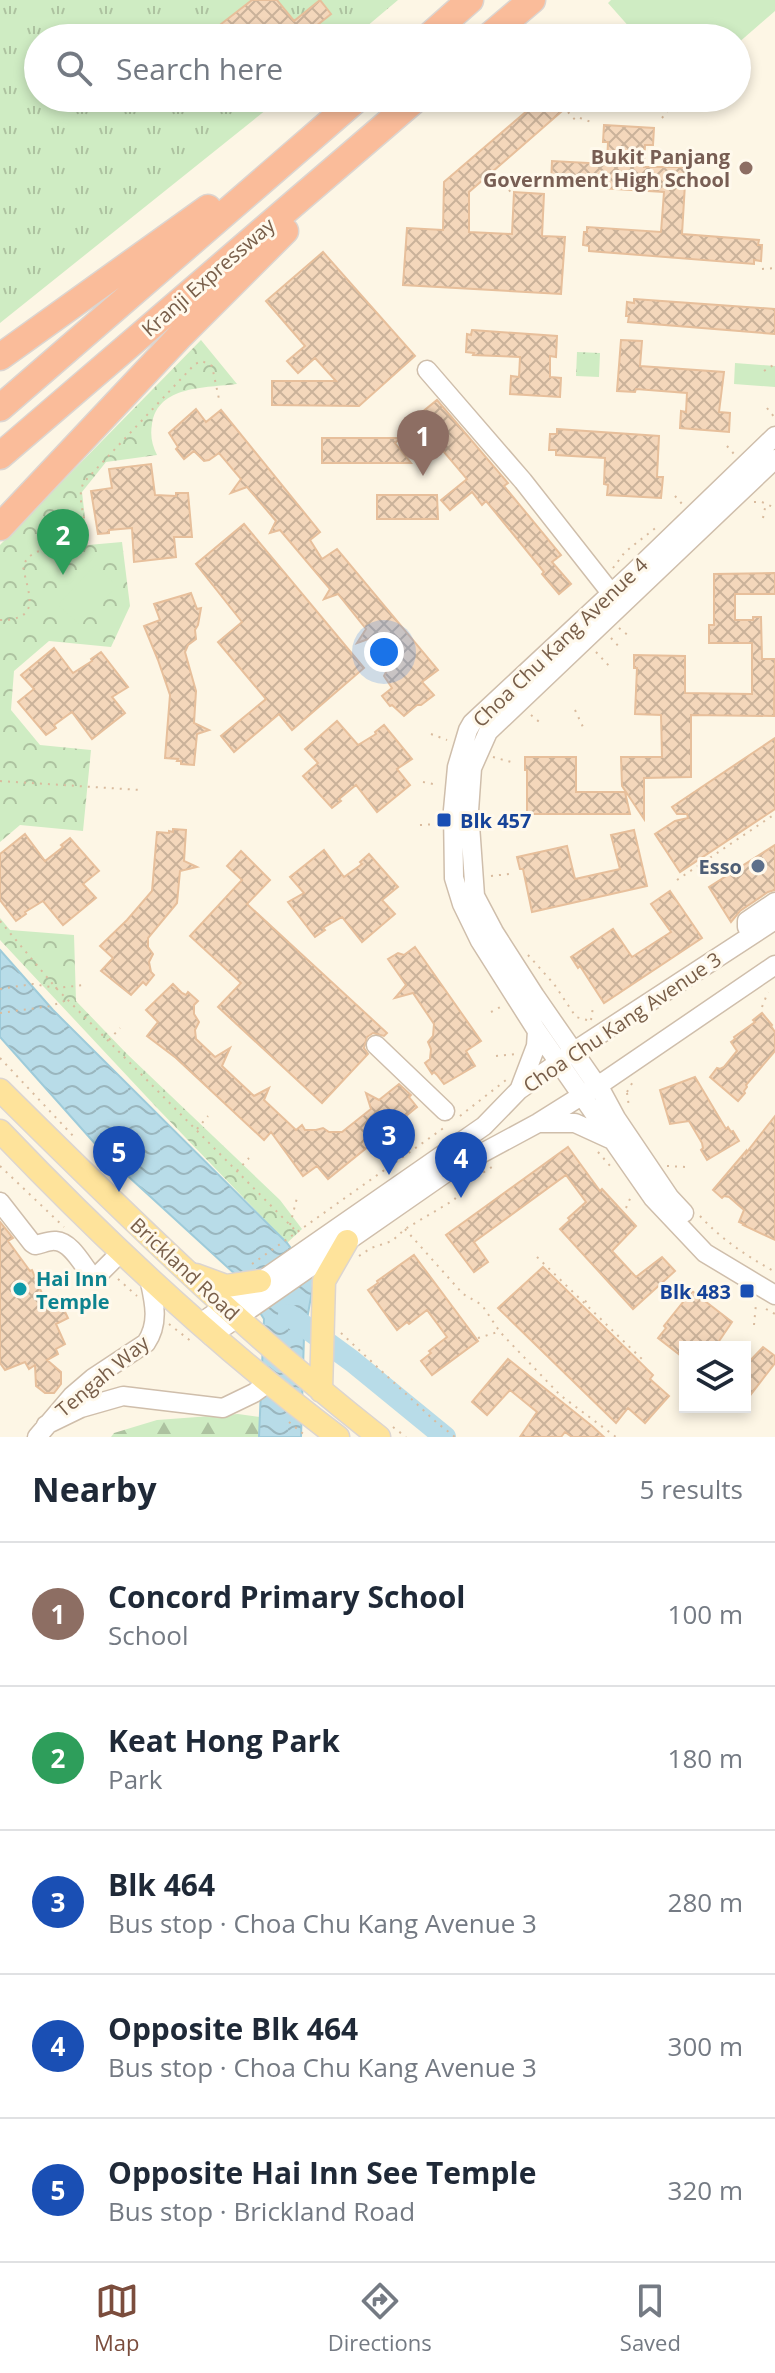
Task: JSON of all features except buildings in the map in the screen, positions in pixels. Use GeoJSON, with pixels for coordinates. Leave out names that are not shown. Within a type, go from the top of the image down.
{"type":"FeatureCollection","features":[{"type":"Feature","properties":{"kind":"highway"},"geometry":{"type":"LineString","coordinates":[[443,24],[470,0]]}},
{"type":"Feature","properties":{"kind":"highway"},"geometry":{"type":"LineString","coordinates":[[504,24],[532,0]]}},
{"type":"Feature","properties":{"kind":"highway","name":"Kranji Expressway"},"geometry":{"type":"LineString","coordinates":[[0,408],[342,112]]}},
{"type":"Feature","properties":{"kind":"highway","name":"Kranji Expressway"},"geometry":{"type":"LineString","coordinates":[[0,456],[401,112]]}},
{"type":"Feature","properties":{"kind":"highway"},"geometry":{"type":"LineString","coordinates":[[0,527],[179,337],[282,235],[337,166]]}},
{"type":"Feature","properties":{"kind":"highway"},"geometry":{"type":"LineString","coordinates":[[0,357],[254,175],[271,174]]}},
{"type":"Feature","properties":{"kind":"main road","name":"Brickland Road"},"geometry":{"type":"LineString","coordinates":[[0,1090],[184,1270],[243,1294],[261,1340],[379,1437]]}},
{"type":"Feature","properties":{"kind":"main road","name":"Brickland Road"},"geometry":{"type":"LineString","coordinates":[[0,1131],[113,1260],[149,1278],[203,1336],[271,1385],[308,1430],[338,1437]]}},
{"type":"Feature","properties":{"kind":"main road"},"geometry":{"type":"LineString","coordinates":[[325,1394],[330,1328],[324,1281],[353,1249]]}},
{"type":"Feature","properties":{"kind":"street"},"geometry":{"type":"LineString","coordinates":[[427,370],[523,481],[611,593]]}},
{"type":"Feature","properties":{"kind":"street","name":"Choa Chu Kang Avenue 4"},"geometry":{"type":"LineString","coordinates":[[544,1025],[475,896],[469,811],[472,768],[483,739],[522,697],[768,465],[775,436]]}},
{"type":"Feature","properties":{"kind":"street","name":"Choa Chu Kang Avenue 4"},"geometry":{"type":"LineString","coordinates":[[590,1091],[480,941],[462,904],[454,878],[453,810],[457,767],[472,723],[611,593],[768,465]]}},
{"type":"Feature","properties":{"kind":"street"},"geometry":{"type":"LineString","coordinates":[[752,935],[747,921],[775,902]]}},
{"type":"Feature","properties":{"kind":"street","name":"Choa Chu Kang Avenue 3"},"geometry":{"type":"LineString","coordinates":[[203,1336],[243,1294],[484,1126],[517,1082],[566,1058],[775,920]]}},
{"type":"Feature","properties":{"kind":"street","name":"Choa Chu Kang Avenue 3"},"geometry":{"type":"LineString","coordinates":[[243,1294],[300,1253],[353,1249],[447,1172],[538,1123],[645,1055],[765,986],[775,965]]}},
{"type":"Feature","properties":{"kind":"street"},"geometry":{"type":"LineString","coordinates":[[517,1082],[544,1025],[592,1032],[606,1029]]}},
{"type":"Feature","properties":{"kind":"street"},"geometry":{"type":"LineString","coordinates":[[376,1045],[448,1119]]}},
{"type":"Feature","properties":{"kind":"street"},"geometry":{"type":"LineString","coordinates":[[645,1055],[625,1073],[617,1090],[653,1198],[705,1253],[775,1295]]}},
{"type":"Feature","properties":{"kind":"street"},"geometry":{"type":"LineString","coordinates":[[590,1091],[623,1115]]}},
{"type":"Feature","properties":{"kind":"street"},"geometry":{"type":"LineString","coordinates":[[590,1091],[612,1140],[650,1182],[670,1198],[712,1243],[775,1281]]}},
{"type":"Feature","properties":{"kind":"street"},"geometry":{"type":"LineString","coordinates":[[538,1123],[575,1123],[612,1140]]}},
{"type":"Feature","properties":{"kind":"street"},"geometry":{"type":"LineString","coordinates":[[0,1202],[32,1243],[54,1240],[67,1245],[91,1275],[98,1275],[113,1260]]}},
{"type":"Feature","properties":{"kind":"street","name":"Tengah Way"},"geometry":{"type":"LineString","coordinates":[[41,1431],[72,1396],[93,1378],[146,1343],[152,1335],[155,1312],[149,1278]]}},
{"type":"Feature","properties":{"kind":"street","name":"Tengah Way"},"geometry":{"type":"LineString","coordinates":[[41,1431],[81,1408],[123,1396],[223,1408],[271,1385]]}},
{"type":"Feature","properties":{"kind":"path"},"geometry":{"type":"LineString","coordinates":[[568,112],[577,122]]}},
{"type":"Feature","properties":{"kind":"path"},"geometry":{"type":"LineString","coordinates":[[662,118],[667,112]]}},
{"type":"Feature","properties":{"kind":"path"},"geometry":{"type":"LineString","coordinates":[[580,118],[591,122]]}},
{"type":"Feature","properties":{"kind":"path"},"geometry":{"type":"LineString","coordinates":[[526,174],[535,180]]}},
{"type":"Feature","properties":{"kind":"path"},"geometry":{"type":"LineString","coordinates":[[689,178],[709,183]]}},
{"type":"Feature","properties":{"kind":"path"},"geometry":{"type":"LineString","coordinates":[[509,190],[513,195]]}},
{"type":"Feature","properties":{"kind":"path"},"geometry":{"type":"LineString","coordinates":[[762,269],[775,268]]}},
{"type":"Feature","properties":{"kind":"path"},"geometry":{"type":"LineString","coordinates":[[0,620],[13,620],[22,615],[30,604],[30,590],[23,566],[31,553],[75,547],[83,541],[80,495],[84,482],[195,364],[202,361],[212,366],[219,399]]}},
{"type":"Feature","properties":{"kind":"path"},"geometry":{"type":"LineString","coordinates":[[764,371],[775,364]]}},
{"type":"Feature","properties":{"kind":"path"},"geometry":{"type":"LineString","coordinates":[[767,408],[775,418]]}},
{"type":"Feature","properties":{"kind":"path"},"geometry":{"type":"LineString","coordinates":[[727,446],[737,456]]}},
{"type":"Feature","properties":{"kind":"path"},"geometry":{"type":"LineString","coordinates":[[675,496],[684,505]]}},
{"type":"Feature","properties":{"kind":"path"},"geometry":{"type":"LineString","coordinates":[[746,502],[766,503],[775,508]]}},
{"type":"Feature","properties":{"kind":"path"},"geometry":{"type":"LineString","coordinates":[[763,518],[766,503]]}},
{"type":"Feature","properties":{"kind":"path"},"geometry":{"type":"LineString","coordinates":[[617,626],[630,637]]}},
{"type":"Feature","properties":{"kind":"path"},"geometry":{"type":"LineString","coordinates":[[610,637],[621,649]]}},
{"type":"Feature","properties":{"kind":"path"},"geometry":{"type":"LineString","coordinates":[[589,655],[594,650],[611,668]]}},
{"type":"Feature","properties":{"kind":"path"},"geometry":{"type":"LineString","coordinates":[[524,709],[543,725]]}},
{"type":"Feature","properties":{"kind":"path"},"geometry":{"type":"LineString","coordinates":[[575,710],[583,727]]}},
{"type":"Feature","properties":{"kind":"path"},"geometry":{"type":"LineString","coordinates":[[431,734],[464,745]]}},
{"type":"Feature","properties":{"kind":"path"},"geometry":{"type":"LineString","coordinates":[[498,758],[511,762]]}},
{"type":"Feature","properties":{"kind":"path"},"geometry":{"type":"LineString","coordinates":[[0,781],[140,790]]}},
{"type":"Feature","properties":{"kind":"path"},"geometry":{"type":"LineString","coordinates":[[677,880],[775,814]]}},
{"type":"Feature","properties":{"kind":"path"},"geometry":{"type":"LineString","coordinates":[[420,825],[441,824]]}},
{"type":"Feature","properties":{"kind":"path"},"geometry":{"type":"LineString","coordinates":[[482,877],[509,874]]}},
{"type":"Feature","properties":{"kind":"path"},"geometry":{"type":"LineString","coordinates":[[0,921],[56,988],[298,1232],[300,1253],[243,1294]]}},
{"type":"Feature","properties":{"kind":"path"},"geometry":{"type":"LineString","coordinates":[[523,949],[554,984],[576,1017],[591,1021],[593,1007]]}},
{"type":"Feature","properties":{"kind":"path"},"geometry":{"type":"LineString","coordinates":[[0,989],[33,984],[56,988],[84,985]]}},
{"type":"Feature","properties":{"kind":"path"},"geometry":{"type":"LineString","coordinates":[[765,986],[775,995]]}},
{"type":"Feature","properties":{"kind":"path"},"geometry":{"type":"LineString","coordinates":[[762,1007],[765,986]]}},
{"type":"Feature","properties":{"kind":"path"},"geometry":{"type":"LineString","coordinates":[[0,1013],[51,1006],[69,1000]]}},
{"type":"Feature","properties":{"kind":"path"},"geometry":{"type":"LineString","coordinates":[[491,1012],[507,1003]]}},
{"type":"Feature","properties":{"kind":"path"},"geometry":{"type":"LineString","coordinates":[[108,1040],[120,1028]]}},
{"type":"Feature","properties":{"kind":"path"},"geometry":{"type":"LineString","coordinates":[[496,1056],[523,1053]]}},
{"type":"Feature","properties":{"kind":"path"},"geometry":{"type":"LineString","coordinates":[[0,1058],[84,1148]]}},
{"type":"Feature","properties":{"kind":"path"},"geometry":{"type":"LineString","coordinates":[[298,1232],[448,1119],[517,1082]]}},
{"type":"Feature","properties":{"kind":"path"},"geometry":{"type":"LineString","coordinates":[[623,1115],[627,1093]]}},
{"type":"Feature","properties":{"kind":"path"},"geometry":{"type":"LineString","coordinates":[[196,1130],[208,1116]]}},
{"type":"Feature","properties":{"kind":"path"},"geometry":{"type":"LineString","coordinates":[[237,1172],[249,1158]]}},
{"type":"Feature","properties":{"kind":"path"},"geometry":{"type":"LineString","coordinates":[[353,1249],[371,1248],[392,1241],[405,1229],[454,1200],[467,1183],[505,1158]]}},
{"type":"Feature","properties":{"kind":"path"},"geometry":{"type":"LineString","coordinates":[[626,1208],[665,1165],[686,1167]]}},
{"type":"Feature","properties":{"kind":"path"},"geometry":{"type":"LineString","coordinates":[[0,1166],[64,1227]]}},
{"type":"Feature","properties":{"kind":"path"},"geometry":{"type":"LineString","coordinates":[[290,1226],[298,1194]]}},
{"type":"Feature","properties":{"kind":"path"},"geometry":{"type":"LineString","coordinates":[[698,1215],[717,1235],[775,1272]]}},
{"type":"Feature","properties":{"kind":"path"},"geometry":{"type":"LineString","coordinates":[[405,1229],[463,1294],[482,1305],[500,1332],[560,1395],[616,1437]]}},
{"type":"Feature","properties":{"kind":"path"},"geometry":{"type":"LineString","coordinates":[[537,1257],[644,1361]]}},
{"type":"Feature","properties":{"kind":"path"},"geometry":{"type":"LineString","coordinates":[[113,1260],[155,1312],[203,1336]]}},
{"type":"Feature","properties":{"kind":"path"},"geometry":{"type":"LineString","coordinates":[[584,1303],[590,1297]]}},
{"type":"Feature","properties":{"kind":"path"},"geometry":{"type":"LineString","coordinates":[[754,1325],[756,1303]]}},
{"type":"Feature","properties":{"kind":"path"},"geometry":{"type":"LineString","coordinates":[[330,1328],[455,1437]]}},
{"type":"Feature","properties":{"kind":"path"},"geometry":{"type":"LineString","coordinates":[[478,1338],[500,1332]]}},
{"type":"Feature","properties":{"kind":"green space"},"geometry":{"type":"Polygon","coordinates":[[[0,0],[398,0],[370,24],[24,24],[24,112],[264,112],[0,323],[0,0]]]}},
{"type":"Feature","properties":{"kind":"green space"},"geometry":{"type":"Polygon","coordinates":[[[611,0],[775,0],[775,11],[751,32],[751,24],[627,24],[608,3],[611,0]]]}},
{"type":"Feature","properties":{"kind":"green space"},"geometry":{"type":"Polygon","coordinates":[[[201,340],[237,384],[198,388],[173,395],[156,411],[152,424],[152,440],[157,455],[106,462],[82,492],[88,545],[122,542],[130,606],[111,647],[49,641],[14,671],[11,710],[40,745],[91,750],[83,831],[20,825],[0,842],[0,545],[201,340]]]}},
{"type":"Feature","properties":{"kind":"green space"},"geometry":{"type":"Polygon","coordinates":[[[577,352],[600,353],[599,377],[576,376],[577,352]]]}},
{"type":"Feature","properties":{"kind":"green space"},"geometry":{"type":"Polygon","coordinates":[[[735,363],[775,366],[775,387],[734,384],[735,363]]]}},
{"type":"Feature","properties":{"kind":"green space"},"geometry":{"type":"Polygon","coordinates":[[[95,565],[117,586],[80,625],[58,605],[95,565]]]}},
{"type":"Feature","properties":{"kind":"green space"},"geometry":{"type":"Polygon","coordinates":[[[0,918],[10,930],[74,935],[76,1001],[280,1200],[302,1229],[287,1243],[0,940],[0,918]]]}},
{"type":"Feature","properties":{"kind":"green space"},"geometry":{"type":"Polygon","coordinates":[[[238,1414],[260,1417],[259,1437],[111,1437],[114,1433],[157,1420],[238,1414]]]}},
{"type":"Feature","properties":{"kind":"water"},"geometry":{"type":"Polygon","coordinates":[[[0,950],[53,1010],[287,1243],[314,1280],[304,1336],[301,1437],[259,1437],[264,1319],[236,1275],[106,1156],[0,1037],[0,950]]]}},
{"type":"Feature","properties":{"kind":"waterway"},"geometry":{"type":"LineString","coordinates":[[289,1315],[352,1361],[445,1437]]}},
{"type":"Feature","properties":{"kind":"place","name":"Bukit Panjang Government High School"},"geometry":{"type":"Point","coordinates":[746,168]}},
{"type":"Feature","properties":{"kind":"place","name":"Concord Primary School"},"geometry":{"type":"Point","coordinates":[423,476]}},
{"type":"Feature","properties":{"kind":"place","name":"Keat Hong Park"},"geometry":{"type":"Point","coordinates":[63,575]}},
{"type":"Feature","properties":{"kind":"place","name":"Blk 457"},"geometry":{"type":"Point","coordinates":[444,820]}},
{"type":"Feature","properties":{"kind":"place","name":"Esso"},"geometry":{"type":"Point","coordinates":[758,866]}},
{"type":"Feature","properties":{"kind":"place","name":"Blk 464"},"geometry":{"type":"Point","coordinates":[389,1175]}},
{"type":"Feature","properties":{"kind":"place","name":"Opposite Hai Inn See Temple"},"geometry":{"type":"Point","coordinates":[119,1192]}},
{"type":"Feature","properties":{"kind":"place","name":"Opposite Blk 464"},"geometry":{"type":"Point","coordinates":[461,1198]}},
{"type":"Feature","properties":{"kind":"place","name":"Hai Inn Temple"},"geometry":{"type":"Point","coordinates":[20,1289]}},
{"type":"Feature","properties":{"kind":"place","name":"Blk 483"},"geometry":{"type":"Point","coordinates":[747,1291]}}]}
